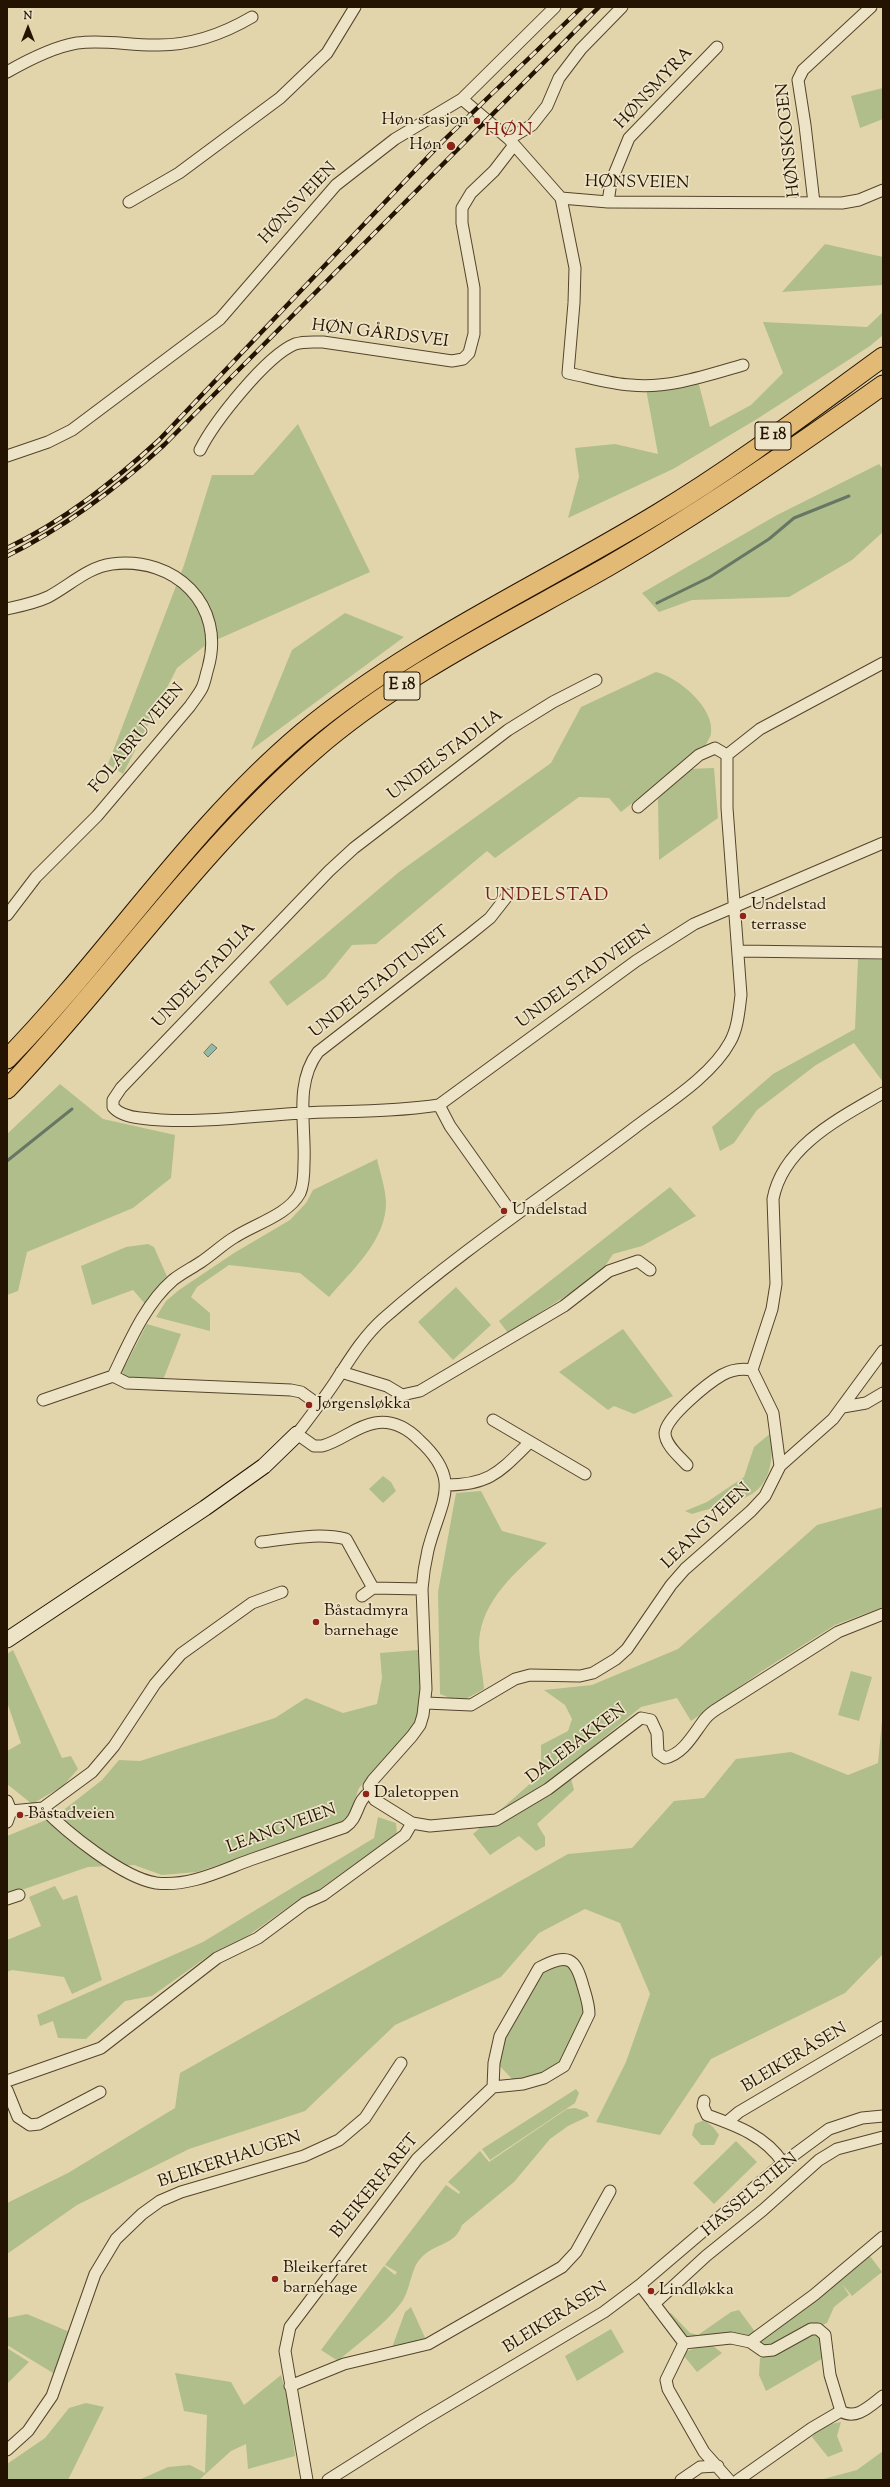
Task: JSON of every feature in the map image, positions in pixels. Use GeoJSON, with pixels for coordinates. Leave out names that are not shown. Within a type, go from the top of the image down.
{"type":"FeatureCollection","features":[{"type":"Feature","properties":{"kind":"highway","name":"E 18"},"geometry":{"type":"LineString","coordinates":[[7,1058],[216,816],[255,776],[302,734],[348,698],[440,637],[660,512],[784,428],[883,357]]}},
{"type":"Feature","properties":{"kind":"highway","name":"E 18"},"geometry":{"type":"LineString","coordinates":[[7,1089],[83,1006],[232,829],[314,750],[404,685],[670,529],[796,447],[883,386]]}},
{"type":"Feature","properties":{"kind":"street"},"geometry":{"type":"LineString","coordinates":[[129,202],[179,173],[280,98],[327,53],[355,7]]}},
{"type":"Feature","properties":{"kind":"street"},"geometry":{"type":"LineString","coordinates":[[462,99],[555,7]]}},
{"type":"Feature","properties":{"kind":"street","name":"HØN GÅRDSVEI"},"geometry":{"type":"LineString","coordinates":[[200,450],[210,431],[249,384],[277,355],[296,344],[308,341],[323,342],[452,361],[463,359],[469,353],[474,334],[474,288],[462,223],[462,208],[471,193],[494,171],[512,142],[532,125],[547,106],[559,78],[581,49],[622,7]]}},
{"type":"Feature","properties":{"kind":"street","name":"HØNSKOGEN"},"geometry":{"type":"LineString","coordinates":[[814,204],[798,80],[799,74],[871,7]]}},
{"type":"Feature","properties":{"kind":"street"},"geometry":{"type":"LineString","coordinates":[[7,72],[38,56],[76,43],[100,41],[159,46],[181,44],[200,41],[252,17]]}},
{"type":"Feature","properties":{"kind":"street","name":"HØNSMYRA"},"geometry":{"type":"LineString","coordinates":[[608,202],[611,182],[629,138],[717,47]]}},
{"type":"Feature","properties":{"kind":"street","name":"HØNSVEIEN"},"geometry":{"type":"LineString","coordinates":[[7,456],[48,442],[72,430],[214,324],[247,289],[336,185],[396,139],[462,99],[512,142],[561,198],[608,202],[814,204],[842,203],[859,200],[883,190]]}},
{"type":"Feature","properties":{"kind":"street"},"geometry":{"type":"LineString","coordinates":[[561,198],[575,268],[574,303],[568,373],[638,385],[694,378],[743,365]]}},
{"type":"Feature","properties":{"kind":"street","name":"FOLABRUVEIEN"},"geometry":{"type":"LineString","coordinates":[[7,609],[46,598],[96,569],[111,564],[146,564],[163,570],[178,579],[199,598],[211,626],[212,644],[202,688],[190,706],[97,816],[36,876],[7,915]]}},
{"type":"Feature","properties":{"kind":"street"},"geometry":{"type":"LineString","coordinates":[[727,755],[760,729],[883,663]]}},
{"type":"Feature","properties":{"kind":"street","name":"UNDELSTADLIA"},"geometry":{"type":"LineString","coordinates":[[439,1105],[416,1109],[303,1113],[188,1121],[139,1118],[118,1112],[113,1107],[113,1100],[121,1088],[328,871],[354,848],[508,730],[552,702],[596,680]]}},
{"type":"Feature","properties":{"kind":"street"},"geometry":{"type":"LineString","coordinates":[[638,807],[699,755],[715,748],[727,755]]}},
{"type":"Feature","properties":{"kind":"street"},"geometry":{"type":"LineString","coordinates":[[7,1640],[206,1508],[264,1466],[297,1434],[319,1405],[355,1349],[382,1320],[513,1215],[576,1172],[678,1094],[715,1062],[730,1042],[737,1021],[741,995],[739,951],[727,808],[727,755]]}},
{"type":"Feature","properties":{"kind":"street","name":"UNDELSTADVEIEN"},"geometry":{"type":"LineString","coordinates":[[439,1105],[665,942],[694,924],[833,866],[883,843]]}},
{"type":"Feature","properties":{"kind":"street","name":"UNDELSTADTUNET"},"geometry":{"type":"LineString","coordinates":[[303,1113],[305,1075],[310,1062],[318,1052],[490,918],[508,895]]}},
{"type":"Feature","properties":{"kind":"street"},"geometry":{"type":"LineString","coordinates":[[739,951],[883,953]]}},
{"type":"Feature","properties":{"kind":"street"},"geometry":{"type":"LineString","coordinates":[[780,1466],[773,1413],[752,1370],[772,1309],[776,1284],[773,1199],[782,1172],[807,1144],[838,1118],[883,1093]]}},
{"type":"Feature","properties":{"kind":"street"},"geometry":{"type":"LineString","coordinates":[[439,1105],[450,1126],[513,1215]]}},
{"type":"Feature","properties":{"kind":"street"},"geometry":{"type":"LineString","coordinates":[[43,1400],[113,1376],[151,1303],[160,1292],[174,1279],[235,1237],[281,1211],[300,1192],[304,1175],[303,1113]]}},
{"type":"Feature","properties":{"kind":"street"},"geometry":{"type":"LineString","coordinates":[[341,1372],[387,1386],[402,1395],[420,1392],[564,1306],[609,1271],[638,1261],[650,1270]]}},
{"type":"Feature","properties":{"kind":"street","name":"LEANGVEIEN"},"geometry":{"type":"LineString","coordinates":[[43,1808],[69,1833],[110,1862],[141,1878],[156,1883],[172,1883],[198,1879],[345,1827],[353,1821],[362,1798],[370,1792],[369,1786],[372,1780],[420,1725],[426,1703],[471,1705],[515,1678],[530,1675],[580,1676],[605,1668],[627,1649],[671,1585],[685,1569],[752,1511],[766,1496],[780,1466],[822,1430],[843,1407],[883,1351]]}},
{"type":"Feature","properties":{"kind":"street"},"geometry":{"type":"LineString","coordinates":[[687,1465],[668,1444],[665,1434],[666,1424],[674,1414],[721,1375],[739,1369],[752,1370]]}},
{"type":"Feature","properties":{"kind":"street"},"geometry":{"type":"LineString","coordinates":[[113,1376],[127,1383],[291,1390],[301,1392],[319,1405]]}},
{"type":"Feature","properties":{"kind":"street"},"geometry":{"type":"LineString","coordinates":[[843,1407],[866,1403],[883,1393]]}},
{"type":"Feature","properties":{"kind":"street"},"geometry":{"type":"LineString","coordinates":[[493,1420],[585,1474]]}},
{"type":"Feature","properties":{"kind":"street"},"geometry":{"type":"LineString","coordinates":[[297,1434],[314,1446],[322,1446],[368,1424],[385,1422],[401,1426],[432,1452],[440,1463],[446,1485],[444,1504],[428,1549],[422,1589],[426,1703]]}},
{"type":"Feature","properties":{"kind":"street"},"geometry":{"type":"LineString","coordinates":[[446,1485],[477,1483],[492,1476],[530,1442]]}},
{"type":"Feature","properties":{"kind":"street"},"geometry":{"type":"LineString","coordinates":[[261,1542],[324,1536],[346,1539],[373,1588]]}},
{"type":"Feature","properties":{"kind":"street"},"geometry":{"type":"LineString","coordinates":[[362,1596],[373,1588],[422,1589]]}},
{"type":"Feature","properties":{"kind":"street"},"geometry":{"type":"LineString","coordinates":[[8,1811],[43,1808],[92,1772],[114,1746],[155,1684],[181,1654],[252,1603],[282,1592]]}},
{"type":"Feature","properties":{"kind":"street","name":"DALEBAKKEN"},"geometry":{"type":"LineString","coordinates":[[412,1823],[430,1826],[476,1824],[496,1820],[548,1789],[641,1718],[651,1720],[656,1727],[658,1753],[665,1758],[672,1756],[688,1742],[707,1717],[720,1707],[838,1632],[883,1614]]}},
{"type":"Feature","properties":{"kind":"street"},"geometry":{"type":"LineString","coordinates":[[7,2081],[91,2052],[109,2043],[218,1958],[258,1938],[305,1903],[335,1886],[405,1835],[412,1823],[376,1800],[370,1792]]}},
{"type":"Feature","properties":{"kind":"street"},"geometry":{"type":"LineString","coordinates":[[7,1899],[19,1895]]}},
{"type":"Feature","properties":{"kind":"street"},"geometry":{"type":"LineString","coordinates":[[564,1960],[573,1962],[578,1967],[589,2006],[588,2014],[564,2066],[544,2078],[523,2084],[493,2087],[494,2063],[500,2036],[539,1968],[551,1962],[564,1960]]}},
{"type":"Feature","properties":{"kind":"street","name":"BLEIKERÅSEN"},"geometry":{"type":"LineString","coordinates":[[727,2122],[739,2112],[883,2027]]}},
{"type":"Feature","properties":{"kind":"street","name":"BLEIKERHAUGEN"},"geometry":{"type":"LineString","coordinates":[[7,2450],[32,2426],[52,2396],[95,2274],[116,2239],[142,2214],[174,2195],[212,2182],[304,2156],[339,2140],[365,2118],[402,2063]]}},
{"type":"Feature","properties":{"kind":"street","name":"BLEIKERFARET"},"geometry":{"type":"LineString","coordinates":[[307,2480],[284,2351],[290,2327],[417,2159],[493,2087]]}},
{"type":"Feature","properties":{"kind":"street"},"geometry":{"type":"LineString","coordinates":[[7,2090],[18,2116],[23,2122],[30,2125],[39,2124],[100,2092]]}},
{"type":"Feature","properties":{"kind":"street"},"geometry":{"type":"LineString","coordinates":[[704,2101],[703,2106],[707,2115],[727,2122],[764,2140],[776,2152],[783,2163]]}},
{"type":"Feature","properties":{"kind":"street","name":"BLEIKERÅSEN"},"geometry":{"type":"LineString","coordinates":[[328,2480],[423,2420],[604,2312],[640,2285],[783,2163],[828,2129],[862,2118],[883,2116]]}},
{"type":"Feature","properties":{"kind":"street","name":"HASSELSTIEN"},"geometry":{"type":"LineString","coordinates":[[654,2304],[706,2256],[764,2210],[819,2160],[836,2149],[883,2137]]}},
{"type":"Feature","properties":{"kind":"street"},"geometry":{"type":"LineString","coordinates":[[290,2386],[344,2364],[428,2344],[562,2267],[576,2252],[610,2191]]}},
{"type":"Feature","properties":{"kind":"street"},"geometry":{"type":"LineString","coordinates":[[750,2342],[814,2295],[883,2237]]}},
{"type":"Feature","properties":{"kind":"street"},"geometry":{"type":"LineString","coordinates":[[640,2285],[684,2343]]}},
{"type":"Feature","properties":{"kind":"street"},"geometry":{"type":"LineString","coordinates":[[684,2343],[731,2338],[750,2342],[763,2351],[773,2350],[810,2329],[818,2329],[825,2335],[830,2375],[841,2412],[848,2416],[855,2415],[883,2396]]}},
{"type":"Feature","properties":{"kind":"street"},"geometry":{"type":"LineString","coordinates":[[684,2343],[666,2380],[668,2389],[704,2452],[729,2480]]}},
{"type":"Feature","properties":{"kind":"street"},"geometry":{"type":"LineString","coordinates":[[738,2480],[812,2428],[841,2412]]}},
{"type":"Feature","properties":{"kind":"street"},"geometry":{"type":"LineString","coordinates":[[700,2467],[704,2452]]}},
{"type":"Feature","properties":{"kind":"street"},"geometry":{"type":"LineString","coordinates":[[681,2480],[700,2467],[718,2466]]}},
{"type":"Feature","properties":{"kind":"green space"},"geometry":{"type":"Polygon","coordinates":[[[883,88],[883,119],[860,128],[851,96],[883,88]]]}},
{"type":"Feature","properties":{"kind":"green space"},"geometry":{"type":"Polygon","coordinates":[[[825,244],[883,257],[883,285],[782,292],[825,244]]]}},
{"type":"Feature","properties":{"kind":"green space"},"geometry":{"type":"Polygon","coordinates":[[[883,312],[883,335],[870,346],[757,419],[673,469],[568,518],[579,477],[575,448],[615,444],[658,454],[646,389],[698,381],[710,427],[751,405],[783,373],[763,322],[867,327],[883,312]]]}},
{"type":"Feature","properties":{"kind":"green space"},"geometry":{"type":"Polygon","coordinates":[[[298,424],[370,572],[207,644],[177,668],[123,774],[108,764],[184,565],[212,475],[253,475],[298,424]]]}},
{"type":"Feature","properties":{"kind":"green space"},"geometry":{"type":"Polygon","coordinates":[[[879,464],[883,469],[883,532],[852,560],[789,597],[692,600],[659,612],[642,593],[777,515],[879,464]]]}},
{"type":"Feature","properties":{"kind":"green space"},"geometry":{"type":"Polygon","coordinates":[[[345,613],[404,637],[251,750],[292,650],[345,613]]]}},
{"type":"Feature","properties":{"kind":"green space"},"geometry":{"type":"Polygon","coordinates":[[[656,672],[665,675],[684,687],[701,704],[711,723],[711,734],[706,745],[621,812],[609,798],[579,797],[495,858],[487,851],[376,944],[352,945],[325,978],[287,1006],[269,982],[399,872],[551,763],[581,707],[656,672]]]}},
{"type":"Feature","properties":{"kind":"green space"},"geometry":{"type":"Polygon","coordinates":[[[714,768],[718,818],[659,860],[658,799],[686,769],[714,768]]]}},
{"type":"Feature","properties":{"kind":"green space"},"geometry":{"type":"Polygon","coordinates":[[[858,959],[883,960],[883,1082],[854,1043],[816,1065],[757,1110],[734,1143],[720,1151],[712,1127],[773,1074],[855,1029],[858,959]]]}},
{"type":"Feature","properties":{"kind":"green space"},"geometry":{"type":"Polygon","coordinates":[[[60,1084],[103,1119],[175,1135],[171,1178],[133,1208],[27,1252],[18,1291],[7,1295],[7,1134],[60,1084]]]}},
{"type":"Feature","properties":{"kind":"green space"},"geometry":{"type":"Polygon","coordinates":[[[377,1159],[384,1185],[386,1201],[385,1215],[381,1229],[366,1254],[329,1297],[300,1273],[229,1265],[197,1287],[191,1297],[210,1313],[210,1331],[156,1317],[166,1301],[179,1290],[234,1253],[290,1220],[306,1203],[313,1190],[377,1159]]]}},
{"type":"Feature","properties":{"kind":"green space"},"geometry":{"type":"Polygon","coordinates":[[[670,1187],[696,1216],[642,1246],[613,1254],[600,1274],[508,1333],[499,1321],[670,1187]]]}},
{"type":"Feature","properties":{"kind":"green space"},"geometry":{"type":"Polygon","coordinates":[[[148,1244],[154,1247],[169,1281],[146,1305],[133,1290],[92,1305],[81,1266],[126,1247],[148,1244]]]}},
{"type":"Feature","properties":{"kind":"green space"},"geometry":{"type":"Polygon","coordinates":[[[456,1287],[491,1325],[453,1360],[418,1322],[456,1287]]]}},
{"type":"Feature","properties":{"kind":"green space"},"geometry":{"type":"Polygon","coordinates":[[[147,1324],[181,1334],[163,1380],[126,1377],[122,1372],[147,1324]]]}},
{"type":"Feature","properties":{"kind":"green space"},"geometry":{"type":"Polygon","coordinates":[[[623,1329],[673,1396],[634,1414],[614,1406],[608,1410],[559,1372],[623,1329]]]}},
{"type":"Feature","properties":{"kind":"green space"},"geometry":{"type":"Polygon","coordinates":[[[772,1432],[772,1455],[769,1472],[763,1484],[743,1499],[729,1504],[692,1514],[685,1511],[707,1502],[744,1477],[754,1447],[772,1432]]]}},
{"type":"Feature","properties":{"kind":"green space"},"geometry":{"type":"Polygon","coordinates":[[[383,1476],[391,1482],[396,1491],[383,1503],[369,1489],[383,1476]]]}},
{"type":"Feature","properties":{"kind":"green space"},"geometry":{"type":"Polygon","coordinates":[[[481,1491],[502,1531],[547,1543],[513,1575],[494,1599],[486,1613],[481,1627],[479,1643],[484,1689],[460,1702],[440,1694],[438,1592],[456,1493],[481,1491]]]}},
{"type":"Feature","properties":{"kind":"green space"},"geometry":{"type":"Polygon","coordinates":[[[883,1507],[883,1607],[835,1625],[762,1671],[691,1721],[677,1698],[641,1707],[568,1767],[574,1790],[537,1824],[545,1837],[545,1846],[536,1851],[519,1836],[490,1855],[473,1834],[541,1774],[541,1745],[568,1731],[572,1719],[565,1705],[544,1690],[592,1685],[678,1649],[817,1525],[883,1507]]]}},
{"type":"Feature","properties":{"kind":"green space"},"geometry":{"type":"Polygon","coordinates":[[[13,1650],[62,1758],[71,1756],[78,1769],[63,1786],[32,1804],[7,1784],[7,1751],[21,1743],[7,1702],[7,1654],[13,1650]]]}},
{"type":"Feature","properties":{"kind":"green space"},"geometry":{"type":"Polygon","coordinates":[[[418,1650],[423,1710],[412,1732],[359,1788],[347,1822],[197,1872],[162,1875],[134,1865],[88,1867],[7,1895],[7,1836],[56,1816],[102,1780],[119,1760],[140,1761],[275,1718],[306,1698],[343,1713],[377,1704],[382,1678],[380,1653],[418,1650]]]}},
{"type":"Feature","properties":{"kind":"green space"},"geometry":{"type":"Polygon","coordinates":[[[851,1671],[872,1677],[859,1721],[838,1715],[851,1671]]]}},
{"type":"Feature","properties":{"kind":"green space"},"geometry":{"type":"Polygon","coordinates":[[[883,1710],[883,1954],[845,1993],[711,2059],[660,2135],[596,2122],[626,2062],[650,1994],[620,1923],[585,1909],[539,1933],[501,1977],[395,2025],[305,2111],[189,2149],[77,2205],[7,2254],[7,2203],[68,2173],[175,2108],[180,2073],[568,1854],[632,1848],[674,1801],[704,1798],[736,1759],[791,1752],[848,1775],[878,1763],[883,1710]]]}},
{"type":"Feature","properties":{"kind":"green space"},"geometry":{"type":"Polygon","coordinates":[[[378,1817],[396,1823],[397,1834],[314,1893],[301,1898],[246,1937],[211,1954],[152,1996],[125,2001],[86,2039],[58,2038],[53,2021],[40,2026],[37,2015],[203,1942],[374,1838],[378,1817]]]}},
{"type":"Feature","properties":{"kind":"green space"},"geometry":{"type":"Polygon","coordinates":[[[55,1886],[63,1900],[77,1895],[102,1980],[72,1994],[64,1977],[12,1970],[7,1972],[7,1940],[41,1926],[29,1897],[55,1886]]]}},
{"type":"Feature","properties":{"kind":"green space"},"geometry":{"type":"Polygon","coordinates":[[[565,1964],[575,1972],[584,2011],[582,2018],[559,2063],[541,2076],[514,2081],[497,2063],[502,2039],[540,1973],[565,1964]]]}},
{"type":"Feature","properties":{"kind":"green space"},"geometry":{"type":"Polygon","coordinates":[[[576,2089],[579,2093],[575,2103],[490,2160],[482,2149],[576,2089]]]}},
{"type":"Feature","properties":{"kind":"green space"},"geometry":{"type":"Polygon","coordinates":[[[575,2108],[587,2112],[589,2116],[568,2126],[550,2139],[514,2182],[462,2225],[459,2232],[454,2237],[432,2249],[421,2258],[417,2263],[404,2298],[387,2319],[338,2361],[321,2350],[384,2266],[395,2275],[397,2272],[385,2265],[446,2185],[459,2194],[460,2192],[448,2182],[480,2151],[489,2162],[567,2109],[575,2108]]]}},
{"type":"Feature","properties":{"kind":"green space"},"geometry":{"type":"Polygon","coordinates":[[[704,2120],[713,2127],[719,2135],[714,2145],[701,2145],[692,2135],[695,2124],[704,2120]]]}},
{"type":"Feature","properties":{"kind":"green space"},"geometry":{"type":"Polygon","coordinates":[[[736,2141],[757,2162],[714,2204],[693,2183],[736,2141]]]}},
{"type":"Feature","properties":{"kind":"green space"},"geometry":{"type":"Polygon","coordinates":[[[870,2256],[882,2272],[852,2296],[842,2284],[849,2295],[834,2307],[827,2323],[774,2347],[759,2345],[759,2339],[870,2256]]]}},
{"type":"Feature","properties":{"kind":"green space"},"geometry":{"type":"Polygon","coordinates":[[[411,2307],[428,2344],[390,2353],[405,2312],[411,2307]]]}},
{"type":"Feature","properties":{"kind":"green space"},"geometry":{"type":"Polygon","coordinates":[[[739,2310],[756,2333],[750,2337],[689,2339],[679,2329],[669,2314],[671,2313],[690,2333],[698,2335],[731,2312],[739,2310]]]}},
{"type":"Feature","properties":{"kind":"green space"},"geometry":{"type":"Polygon","coordinates":[[[27,2314],[72,2333],[58,2376],[7,2345],[7,2318],[27,2314]]]}},
{"type":"Feature","properties":{"kind":"green space"},"geometry":{"type":"Polygon","coordinates":[[[611,2329],[624,2352],[577,2381],[565,2356],[611,2329]]]}},
{"type":"Feature","properties":{"kind":"green space"},"geometry":{"type":"Polygon","coordinates":[[[811,2334],[823,2338],[825,2357],[766,2391],[759,2375],[760,2358],[811,2334]]]}},
{"type":"Feature","properties":{"kind":"green space"},"geometry":{"type":"Polygon","coordinates":[[[705,2345],[712,2345],[722,2353],[697,2372],[684,2356],[684,2352],[705,2345]]]}},
{"type":"Feature","properties":{"kind":"green space"},"geometry":{"type":"Polygon","coordinates":[[[7,2348],[29,2362],[7,2384],[7,2348]]]}},
{"type":"Feature","properties":{"kind":"green space"},"geometry":{"type":"Polygon","coordinates":[[[175,2373],[231,2382],[244,2405],[281,2375],[289,2406],[295,2456],[248,2469],[246,2444],[231,2451],[199,2480],[139,2480],[168,2467],[190,2465],[205,2473],[207,2415],[184,2411],[175,2373]]]}},
{"type":"Feature","properties":{"kind":"green space"},"geometry":{"type":"Polygon","coordinates":[[[86,2403],[104,2407],[68,2480],[7,2480],[7,2464],[45,2438],[69,2408],[86,2403]]]}},
{"type":"Feature","properties":{"kind":"green space"},"geometry":{"type":"Polygon","coordinates":[[[841,2422],[837,2436],[843,2451],[828,2457],[812,2437],[821,2426],[841,2422]]]}},
{"type":"Feature","properties":{"kind":"green space"},"geometry":{"type":"Polygon","coordinates":[[[883,2451],[883,2480],[820,2480],[857,2470],[883,2451]]]}},
{"type":"Feature","properties":{"kind":"shaded area"},"geometry":{"type":"Polygon","coordinates":[[[212,1044],[217,1048],[208,1057],[204,1053],[212,1044]]]}},
{"type":"Feature","properties":{"kind":"waterway"},"geometry":{"type":"LineString","coordinates":[[657,603],[710,577],[769,539],[794,518],[849,496]]}},
{"type":"Feature","properties":{"kind":"waterway"},"geometry":{"type":"LineString","coordinates":[[7,1161],[72,1109]]}},
{"type":"Feature","properties":{"kind":"railway"},"geometry":{"type":"LineString","coordinates":[[7,548],[48,526],[87,500],[106,486],[159,440],[443,141],[582,7]]}},
{"type":"Feature","properties":{"kind":"railway"},"geometry":{"type":"LineString","coordinates":[[7,556],[70,520],[109,492],[164,445],[599,7]]}},
{"type":"Feature","properties":{"kind":"place","name":"Høn stasjon"},"geometry":{"type":"Point","coordinates":[477,121]}},
{"type":"Feature","properties":{"kind":"place","name":"Høn"},"geometry":{"type":"Point","coordinates":[451,146]}},
{"type":"Feature","properties":{"kind":"place","name":"Undelstad terrasse"},"geometry":{"type":"Point","coordinates":[743,916]}},
{"type":"Feature","properties":{"kind":"place","name":"Undelstad"},"geometry":{"type":"Point","coordinates":[504,1211]}},
{"type":"Feature","properties":{"kind":"place","name":"Jørgensløkka"},"geometry":{"type":"Point","coordinates":[309,1405]}},
{"type":"Feature","properties":{"kind":"place","name":"Båstadmyra barnehage"},"geometry":{"type":"Point","coordinates":[316,1622]}},
{"type":"Feature","properties":{"kind":"place","name":"Daletoppen"},"geometry":{"type":"Point","coordinates":[366,1794]}},
{"type":"Feature","properties":{"kind":"place","name":"Båstadveien"},"geometry":{"type":"Point","coordinates":[20,1815]}},
{"type":"Feature","properties":{"kind":"place","name":"Bleikerfaret barnehage"},"geometry":{"type":"Point","coordinates":[275,2279]}},
{"type":"Feature","properties":{"kind":"place","name":"Lindløkka"},"geometry":{"type":"Point","coordinates":[651,2291]}},
{"type":"Feature","properties":{"kind":"district","name":"HØN"},"geometry":{"type":"Point","coordinates":[509,132]}},
{"type":"Feature","properties":{"kind":"district","name":"UNDELSTAD"},"geometry":{"type":"Point","coordinates":[547,897]}}]}
